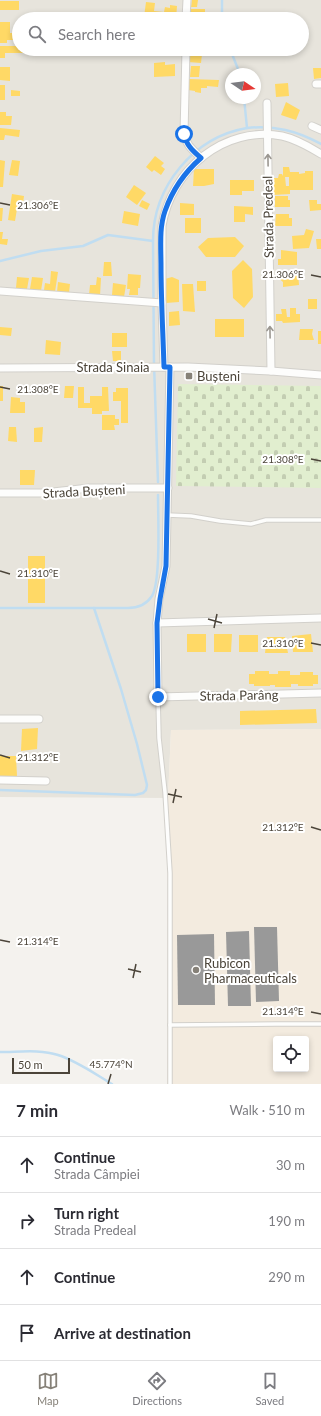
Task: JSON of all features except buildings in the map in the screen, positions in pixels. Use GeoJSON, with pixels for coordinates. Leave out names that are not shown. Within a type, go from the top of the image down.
{"type":"FeatureCollection","features":[{"type":"Feature","properties":{"kind":"street"},"geometry":{"type":"LineString","coordinates":[[186,0],[186,12]]}},
{"type":"Feature","properties":{"kind":"street"},"geometry":{"type":"LineString","coordinates":[[186,56],[184,134],[186,141],[197,154]]}},
{"type":"Feature","properties":{"kind":"street","name":"Strada Predeal"},"geometry":{"type":"LineString","coordinates":[[267,103],[271,371]]}},
{"type":"Feature","properties":{"kind":"street"},"geometry":{"type":"LineString","coordinates":[[312,126],[321,130]]}},
{"type":"Feature","properties":{"kind":"street"},"geometry":{"type":"LineString","coordinates":[[158,697],[157,623],[166,566],[166,515],[168,488],[164,367],[160,303],[161,234],[163,217],[169,202],[197,154],[228,141],[267,129],[307,146],[321,154]]}},
{"type":"Feature","properties":{"kind":"street"},"geometry":{"type":"LineString","coordinates":[[0,291],[160,303]]}},
{"type":"Feature","properties":{"kind":"street","name":"Strada Sinaia"},"geometry":{"type":"LineString","coordinates":[[0,368],[164,367],[271,371],[321,375]]}},
{"type":"Feature","properties":{"kind":"street","name":"Strada Bușteni"},"geometry":{"type":"LineString","coordinates":[[0,493],[44,493],[89,488],[168,488]]}},
{"type":"Feature","properties":{"kind":"street"},"geometry":{"type":"LineString","coordinates":[[157,623],[321,618]]}},
{"type":"Feature","properties":{"kind":"street","name":"Strada Parâng"},"geometry":{"type":"LineString","coordinates":[[158,697],[321,693]]}},
{"type":"Feature","properties":{"kind":"street"},"geometry":{"type":"LineString","coordinates":[[0,719],[39,719]]}},
{"type":"Feature","properties":{"kind":"street"},"geometry":{"type":"LineString","coordinates":[[0,780],[46,781]]}},
{"type":"Feature","properties":{"kind":"lane"},"geometry":{"type":"LineString","coordinates":[[166,515],[191,516],[251,524],[266,520],[321,520]]}},
{"type":"Feature","properties":{"kind":"lane"},"geometry":{"type":"LineString","coordinates":[[158,697],[159,738],[163,771],[170,872],[170,1084]]}},
{"type":"Feature","properties":{"kind":"lane"},"geometry":{"type":"LineString","coordinates":[[170,1025],[321,1024]]}},
{"type":"Feature","properties":{"kind":"shaded area"},"geometry":{"type":"Polygon","coordinates":[[[0,0],[321,0],[321,729],[171,730],[168,798],[0,797],[0,0]]]}},
{"type":"Feature","properties":{"kind":"shaded area"},"geometry":{"type":"Polygon","coordinates":[[[321,729],[321,1084],[167,1084],[168,798],[171,730],[321,729]]]}},
{"type":"Feature","properties":{"kind":"green space"},"geometry":{"type":"Polygon","coordinates":[[[178,384],[321,386],[321,488],[176,486],[178,384]]]}},
{"type":"Feature","properties":{"kind":"waterway"},"geometry":{"type":"LineString","coordinates":[[222,0],[222,12]]}},
{"type":"Feature","properties":{"kind":"waterway"},"geometry":{"type":"LineString","coordinates":[[233,56],[238,68]]}},
{"type":"Feature","properties":{"kind":"waterway"},"geometry":{"type":"LineString","coordinates":[[0,261],[41,251],[83,246],[108,235],[153,241],[155,221],[160,201],[169,183],[180,167],[194,153],[210,142],[228,133],[247,128],[245,104]]}},
{"type":"Feature","properties":{"kind":"waterway"},"geometry":{"type":"LineString","coordinates":[[247,128],[267,127],[286,130],[321,144]]}},
{"type":"Feature","properties":{"kind":"waterway"},"geometry":{"type":"LineString","coordinates":[[153,241],[154,364],[158,482]]}},
{"type":"Feature","properties":{"kind":"waterway"},"geometry":{"type":"LineString","coordinates":[[0,608],[128,608],[138,607],[144,604],[152,596],[157,577],[158,495]]}},
{"type":"Feature","properties":{"kind":"waterway"},"geometry":{"type":"LineString","coordinates":[[0,790],[135,795],[143,793],[146,790],[147,785],[137,744],[121,689],[94,608]]}},
{"type":"Feature","properties":{"kind":"waterway"},"geometry":{"type":"LineString","coordinates":[[0,1052],[37,1051],[51,1053],[79,1064],[112,1084]]}},
{"type":"Feature","properties":{"kind":"place","name":"Bușteni"},"geometry":{"type":"Point","coordinates":[189,376]}},
{"type":"Feature","properties":{"kind":"place","name":"Rubicon Pharmaceuticals"},"geometry":{"type":"Point","coordinates":[196,970]}},
{"type":"Feature","properties":{"kind":"route"},"geometry":{"type":"LineString","coordinates":[[158,697],[157,623],[166,566],[170,367],[164,367],[161,230],[165,210],[172,196],[181,180],[193,164],[201,158],[189,146],[184,134]]}}]}
